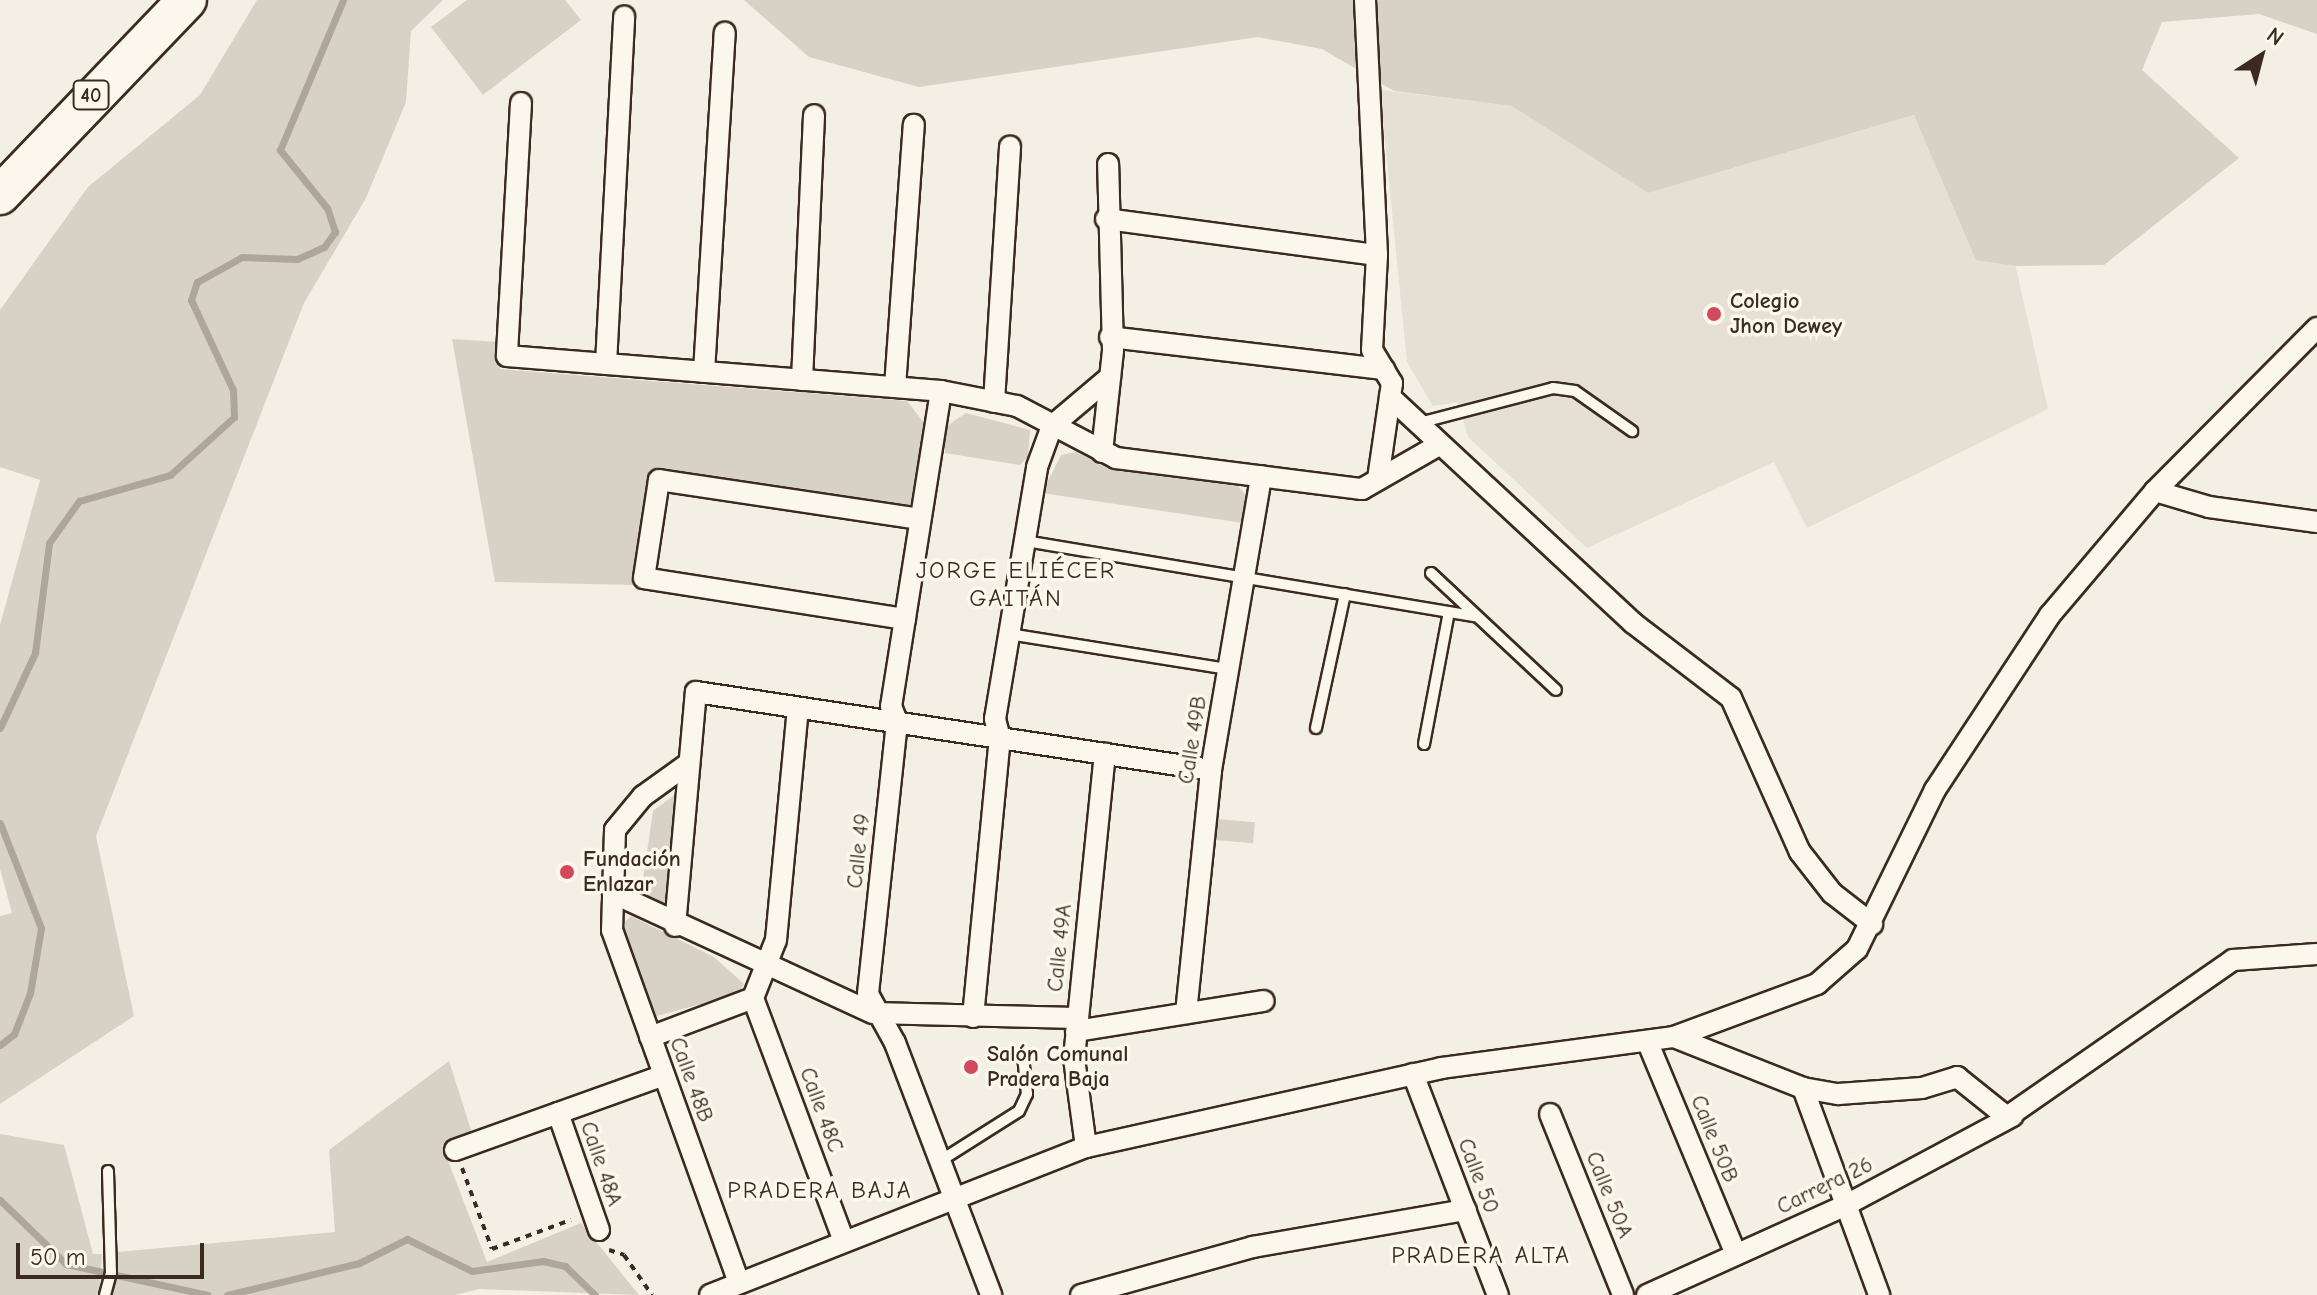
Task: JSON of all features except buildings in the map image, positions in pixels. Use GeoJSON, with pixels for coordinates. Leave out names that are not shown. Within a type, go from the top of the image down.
{"type":"FeatureCollection","features":[{"type":"Feature","properties":{"kind":"highway","name":"40"},"geometry":{"type":"LineString","coordinates":[[0,195],[187,0]]}},
{"type":"Feature","properties":{"kind":"street"},"geometry":{"type":"LineString","coordinates":[[1365,0],[1377,255],[1372,350],[1384,369],[1390,397],[1378,479]]}},
{"type":"Feature","properties":{"kind":"street"},"geometry":{"type":"LineString","coordinates":[[606,364],[624,16]]}},
{"type":"Feature","properties":{"kind":"street"},"geometry":{"type":"LineString","coordinates":[[704,372],[725,33]]}},
{"type":"Feature","properties":{"kind":"street"},"geometry":{"type":"LineString","coordinates":[[521,103],[507,356],[941,391],[994,402],[1052,426],[1102,452],[1362,489],[1437,446]]}},
{"type":"Feature","properties":{"kind":"street"},"geometry":{"type":"LineString","coordinates":[[802,380],[814,115]]}},
{"type":"Feature","properties":{"kind":"street"},"geometry":{"type":"LineString","coordinates":[[895,387],[914,125]]}},
{"type":"Feature","properties":{"kind":"street"},"geometry":{"type":"LineString","coordinates":[[994,402],[1010,147]]}},
{"type":"Feature","properties":{"kind":"street"},"geometry":{"type":"LineString","coordinates":[[1102,452],[1110,377],[1106,219],[1108,164]]}},
{"type":"Feature","properties":{"kind":"street"},"geometry":{"type":"LineString","coordinates":[[1106,219],[1377,255]]}},
{"type":"Feature","properties":{"kind":"street"},"geometry":{"type":"LineString","coordinates":[[710,1295],[738,1280],[955,1200],[1086,1147],[1413,1074],[1648,1043],[1674,1037],[1817,984],[1857,949],[1872,924],[1935,790],[1993,696],[2155,491],[2317,328]]}},
{"type":"Feature","properties":{"kind":"street"},"geometry":{"type":"LineString","coordinates":[[1110,337],[1384,369]]}},
{"type":"Feature","properties":{"kind":"street"},"geometry":{"type":"LineString","coordinates":[[973,1017],[1000,738],[995,719],[1025,541],[1052,426],[1110,377]]}},
{"type":"Feature","properties":{"kind":"street","name":"Calle 49"},"geometry":{"type":"LineString","coordinates":[[873,1013],[868,994],[897,722],[891,706],[941,391]]}},
{"type":"Feature","properties":{"kind":"street"},"geometry":{"type":"LineString","coordinates":[[1390,397],[1419,423],[1437,446],[1633,623],[1731,698],[1815,876],[1872,924]]}},
{"type":"Feature","properties":{"kind":"street","name":"Calle 49B"},"geometry":{"type":"LineString","coordinates":[[1186,1013],[1211,770],[1261,476]]}},
{"type":"Feature","properties":{"kind":"street"},"geometry":{"type":"LineString","coordinates":[[905,619],[644,578],[656,494],[659,480],[920,519]]}},
{"type":"Feature","properties":{"kind":"street"},"geometry":{"type":"LineString","coordinates":[[2155,491],[2209,507],[2317,522]]}},
{"type":"Feature","properties":{"kind":"street"},"geometry":{"type":"LineString","coordinates":[[675,926],[696,692],[1211,770]]}},
{"type":"Feature","properties":{"kind":"street"},"geometry":{"type":"LineString","coordinates":[[650,1037],[753,998],[767,967],[776,940],[798,708]]}},
{"type":"Feature","properties":{"kind":"street","name":"Calle 49A"},"geometry":{"type":"LineString","coordinates":[[1086,1147],[1077,1025],[1105,754]]}},
{"type":"Feature","properties":{"kind":"street","name":"Calle 48B"},"geometry":{"type":"LineString","coordinates":[[689,763],[643,796],[615,830],[612,930],[738,1280]]}},
{"type":"Feature","properties":{"kind":"street"},"geometry":{"type":"LineString","coordinates":[[613,893],[675,926],[873,1013],[1077,1025],[1264,1001]]}},
{"type":"Feature","properties":{"kind":"street","name":"Carrera 26"},"geometry":{"type":"LineString","coordinates":[[1647,1295],[1846,1205],[2020,1112],[2233,960],[2317,954]]}},
{"type":"Feature","properties":{"kind":"street","name":"Calle 48C"},"geometry":{"type":"LineString","coordinates":[[753,998],[843,1239]]}},
{"type":"Feature","properties":{"kind":"street"},"geometry":{"type":"LineString","coordinates":[[873,1013],[895,1043],[991,1295]]}},
{"type":"Feature","properties":{"kind":"street"},"geometry":{"type":"LineString","coordinates":[[1674,1037],[1803,1088],[1884,1092],[1957,1077],[1999,1116],[2020,1112]]}},
{"type":"Feature","properties":{"kind":"street","name":"Calle 50B"},"geometry":{"type":"LineString","coordinates":[[1648,1043],[1736,1254]]}},
{"type":"Feature","properties":{"kind":"street","name":"Calle 50"},"geometry":{"type":"LineString","coordinates":[[1413,1074],[1498,1295]]}},
{"type":"Feature","properties":{"kind":"street"},"geometry":{"type":"LineString","coordinates":[[455,1150],[664,1075]]}},
{"type":"Feature","properties":{"kind":"street"},"geometry":{"type":"LineString","coordinates":[[1803,1088],[1879,1295]]}},
{"type":"Feature","properties":{"kind":"street","name":"Calle 48A"},"geometry":{"type":"LineString","coordinates":[[558,1113],[596,1221]]}},
{"type":"Feature","properties":{"kind":"street","name":"Calle 50A"},"geometry":{"type":"LineString","coordinates":[[1550,1114],[1623,1295]]}},
{"type":"Feature","properties":{"kind":"street"},"geometry":{"type":"LineString","coordinates":[[1081,1295],[1253,1247],[1466,1210]]}},
{"type":"Feature","properties":{"kind":"lane"},"geometry":{"type":"LineString","coordinates":[[1419,423],[1553,388],[1575,391],[1632,431]]}},
{"type":"Feature","properties":{"kind":"lane"},"geometry":{"type":"LineString","coordinates":[[1025,541],[1475,616]]}},
{"type":"Feature","properties":{"kind":"lane"},"geometry":{"type":"LineString","coordinates":[[1431,573],[1556,690]]}},
{"type":"Feature","properties":{"kind":"lane"},"geometry":{"type":"LineString","coordinates":[[1316,728],[1345,594]]}},
{"type":"Feature","properties":{"kind":"lane"},"geometry":{"type":"LineString","coordinates":[[1424,744],[1449,612]]}},
{"type":"Feature","properties":{"kind":"lane"},"geometry":{"type":"LineString","coordinates":[[1009,634],[1228,669]]}},
{"type":"Feature","properties":{"kind":"lane"},"geometry":{"type":"LineString","coordinates":[[940,1161],[1019,1111],[1027,1094],[1023,1056]]}},
{"type":"Feature","properties":{"kind":"lane"},"geometry":{"type":"LineString","coordinates":[[105,1295],[111,1273],[108,1171]]}},
{"type":"Feature","properties":{"kind":"path"},"geometry":{"type":"LineString","coordinates":[[455,1150],[492,1249],[596,1221],[652,1295]]}},
{"type":"Feature","properties":{"kind":"shaded area"},"geometry":{"type":"Polygon","coordinates":[[[257,0],[443,0],[411,31],[406,102],[366,198],[304,303],[96,836],[134,1016],[0,1104],[0,916],[12,913],[0,869],[0,625],[40,480],[0,467],[0,310],[88,187],[200,95],[257,0]]]}},
{"type":"Feature","properties":{"kind":"shaded area"},"geometry":{"type":"Polygon","coordinates":[[[467,0],[565,0],[581,20],[483,95],[431,27],[467,0]]]}},
{"type":"Feature","properties":{"kind":"shaded area"},"geometry":{"type":"Polygon","coordinates":[[[744,0],[2317,0],[2317,34],[2259,14],[2162,22],[2142,70],[2239,158],[2104,265],[2016,266],[1976,260],[1914,115],[1648,193],[1512,106],[1394,91],[1322,49],[1258,37],[919,87],[809,57],[744,0]]]}},
{"type":"Feature","properties":{"kind":"shaded area","name":"Colegio Jhon Dewey"},"geometry":{"type":"Polygon","coordinates":[[[1380,90],[1512,106],[1648,193],[1977,97],[2048,409],[1807,528],[1774,462],[1587,548],[1468,437],[1458,402],[1433,406],[1407,362],[1380,90]]]}},
{"type":"Feature","properties":{"kind":"shaded area"},"geometry":{"type":"Polygon","coordinates":[[[452,339],[498,342],[500,369],[907,401],[925,424],[910,508],[652,469],[636,585],[495,582],[452,339]]]}},
{"type":"Feature","properties":{"kind":"shaded area"},"geometry":{"type":"Polygon","coordinates":[[[966,413],[1030,430],[1028,456],[1020,465],[945,453],[944,428],[966,413]]]}},
{"type":"Feature","properties":{"kind":"shaded area"},"geometry":{"type":"Polygon","coordinates":[[[1076,452],[1111,470],[1238,486],[1245,494],[1243,523],[1042,493],[1061,455],[1076,452]]]}},
{"type":"Feature","properties":{"kind":"shaded area"},"geometry":{"type":"Polygon","coordinates":[[[677,793],[667,910],[640,900],[653,811],[677,793]]]}},
{"type":"Feature","properties":{"kind":"shaded area"},"geometry":{"type":"Polygon","coordinates":[[[1217,819],[1255,822],[1253,843],[1215,840],[1217,819]]]}},
{"type":"Feature","properties":{"kind":"shaded area"},"geometry":{"type":"Polygon","coordinates":[[[631,916],[714,957],[744,984],[738,994],[653,1017],[621,925],[631,916]]]}},
{"type":"Feature","properties":{"kind":"shaded area"},"geometry":{"type":"Polygon","coordinates":[[[449,1061],[472,1133],[442,1145],[487,1262],[581,1223],[639,1295],[479,1289],[455,1295],[113,1295],[117,1252],[335,1232],[329,1150],[449,1061]]]}},
{"type":"Feature","properties":{"kind":"shaded area"},"geometry":{"type":"Polygon","coordinates":[[[0,1134],[64,1145],[93,1254],[102,1254],[99,1295],[0,1295],[0,1134]]]}},
{"type":"Feature","properties":{"kind":"waterway"},"geometry":{"type":"LineString","coordinates":[[0,728],[35,653],[49,543],[79,501],[170,475],[234,417],[233,390],[191,300],[197,282],[242,257],[297,259],[324,247],[335,232],[327,208],[280,150],[343,0]]}},
{"type":"Feature","properties":{"kind":"waterway"},"geometry":{"type":"LineString","coordinates":[[0,823],[41,928],[30,993],[14,1034],[0,1045]]}},
{"type":"Feature","properties":{"kind":"waterway"},"geometry":{"type":"LineString","coordinates":[[0,1200],[66,1264],[208,1295]]}},
{"type":"Feature","properties":{"kind":"waterway"},"geometry":{"type":"LineString","coordinates":[[227,1295],[359,1263],[407,1239],[472,1271],[543,1261],[565,1266],[595,1295]]}},
{"type":"Feature","properties":{"kind":"place","name":"Colegio Jhon Dewey"},"geometry":{"type":"Point","coordinates":[1714,314]}},
{"type":"Feature","properties":{"kind":"place","name":"Fundación Enlazar"},"geometry":{"type":"Point","coordinates":[567,872]}},
{"type":"Feature","properties":{"kind":"place","name":"Salón Comunal Pradera Baja"},"geometry":{"type":"Point","coordinates":[971,1067]}},
{"type":"Feature","properties":{"kind":"district","name":"JORGE ELIÉCER GAITÁN"},"geometry":{"type":"Point","coordinates":[1016,585]}},
{"type":"Feature","properties":{"kind":"district","name":"PRADERA BAJA"},"geometry":{"type":"Point","coordinates":[820,1191]}},
{"type":"Feature","properties":{"kind":"district","name":"PRADERA ALTA"},"geometry":{"type":"Point","coordinates":[1481,1256]}}]}
